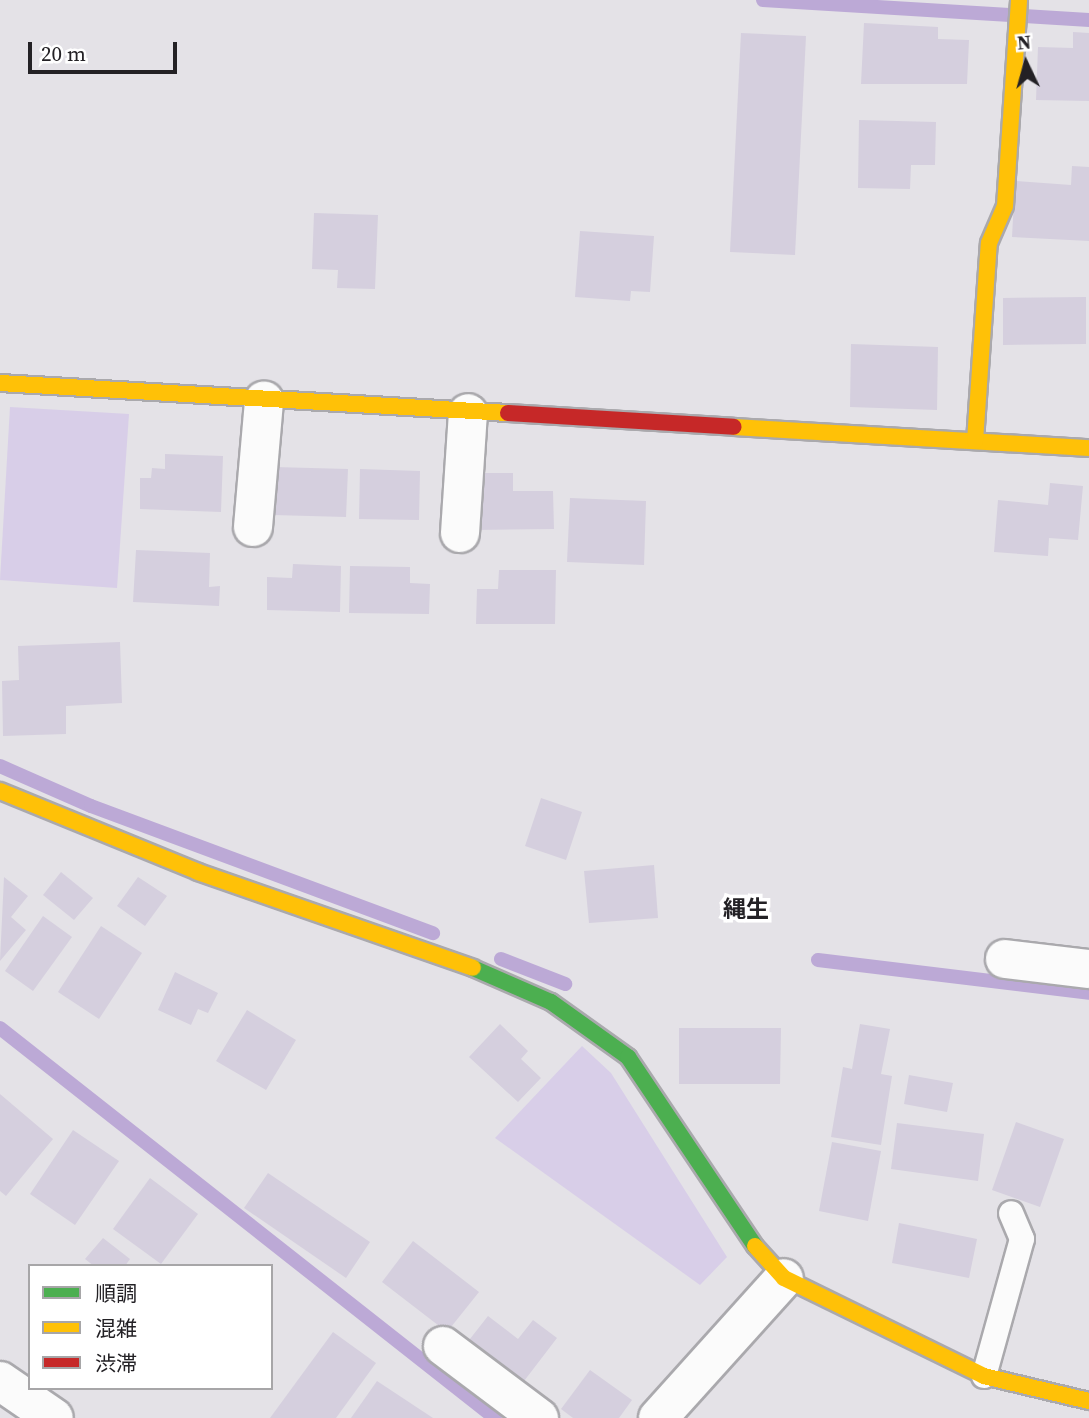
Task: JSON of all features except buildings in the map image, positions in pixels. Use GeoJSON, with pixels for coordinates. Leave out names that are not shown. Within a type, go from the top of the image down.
{"type":"FeatureCollection","features":[{"type":"Feature","properties":{"kind":"street"},"geometry":{"type":"LineString","coordinates":[[975,441],[989,243],[1005,206],[1019,0]]}},
{"type":"Feature","properties":{"kind":"street"},"geometry":{"type":"LineString","coordinates":[[0,383],[1089,448]]}},
{"type":"Feature","properties":{"kind":"street"},"geometry":{"type":"LineString","coordinates":[[253,527],[264,400]]}},
{"type":"Feature","properties":{"kind":"street"},"geometry":{"type":"LineString","coordinates":[[460,533],[468,413]]}},
{"type":"Feature","properties":{"kind":"street"},"geometry":{"type":"LineString","coordinates":[[0,791],[211,877],[489,973],[551,1002],[628,1057],[767,1264],[784,1278],[984,1376],[1089,1401]]}},
{"type":"Feature","properties":{"kind":"street"},"geometry":{"type":"LineString","coordinates":[[1005,959],[1089,969]]}},
{"type":"Feature","properties":{"kind":"street"},"geometry":{"type":"LineString","coordinates":[[658,1418],[784,1278]]}},
{"type":"Feature","properties":{"kind":"street"},"geometry":{"type":"LineString","coordinates":[[443,1346],[539,1418]]}},
{"type":"Feature","properties":{"kind":"street"},"geometry":{"type":"LineString","coordinates":[[3,1390],[54,1418]]}},
{"type":"Feature","properties":{"kind":"lane"},"geometry":{"type":"LineString","coordinates":[[984,1376],[1022,1239],[1011,1213]]}},
{"type":"Feature","properties":{"kind":"shaded area"},"geometry":{"type":"Polygon","coordinates":[[[10,407],[129,414],[117,588],[0,580],[10,407]]]}},
{"type":"Feature","properties":{"kind":"shaded area"},"geometry":{"type":"Polygon","coordinates":[[[582,1046],[611,1073],[727,1257],[700,1285],[495,1138],[582,1046]]]}},
{"type":"Feature","properties":{"kind":"waterway"},"geometry":{"type":"LineString","coordinates":[[763,0],[1089,20]]}},
{"type":"Feature","properties":{"kind":"waterway"},"geometry":{"type":"LineString","coordinates":[[0,766],[91,806],[433,933]]}},
{"type":"Feature","properties":{"kind":"waterway"},"geometry":{"type":"LineString","coordinates":[[501,959],[565,984]]}},
{"type":"Feature","properties":{"kind":"waterway"},"geometry":{"type":"LineString","coordinates":[[818,960],[1089,993]]}},
{"type":"Feature","properties":{"kind":"waterway"},"geometry":{"type":"LineString","coordinates":[[0,1028],[495,1418]]}},
{"type":"Feature","properties":{"kind":"traffic: fast"},"geometry":{"type":"LineString","coordinates":[[473,968],[551,1002],[628,1057],[755,1246]]}},
{"type":"Feature","properties":{"kind":"traffic: slow"},"geometry":{"type":"LineString","coordinates":[[975,441],[989,243],[1005,206],[1019,0]]}},
{"type":"Feature","properties":{"kind":"traffic: slow"},"geometry":{"type":"LineString","coordinates":[[0,383],[508,413]]}},
{"type":"Feature","properties":{"kind":"traffic: slow"},"geometry":{"type":"LineString","coordinates":[[734,427],[1089,448]]}},
{"type":"Feature","properties":{"kind":"traffic: slow"},"geometry":{"type":"LineString","coordinates":[[0,791],[198,872],[473,968]]}},
{"type":"Feature","properties":{"kind":"traffic: slow"},"geometry":{"type":"LineString","coordinates":[[755,1246],[784,1278],[984,1376],[1089,1401]]}},
{"type":"Feature","properties":{"kind":"traffic: jam"},"geometry":{"type":"LineString","coordinates":[[508,413],[734,427]]}},
{"type":"Feature","properties":{"kind":"district","name":"縄生"},"geometry":{"type":"Point","coordinates":[746,909]}}]}
